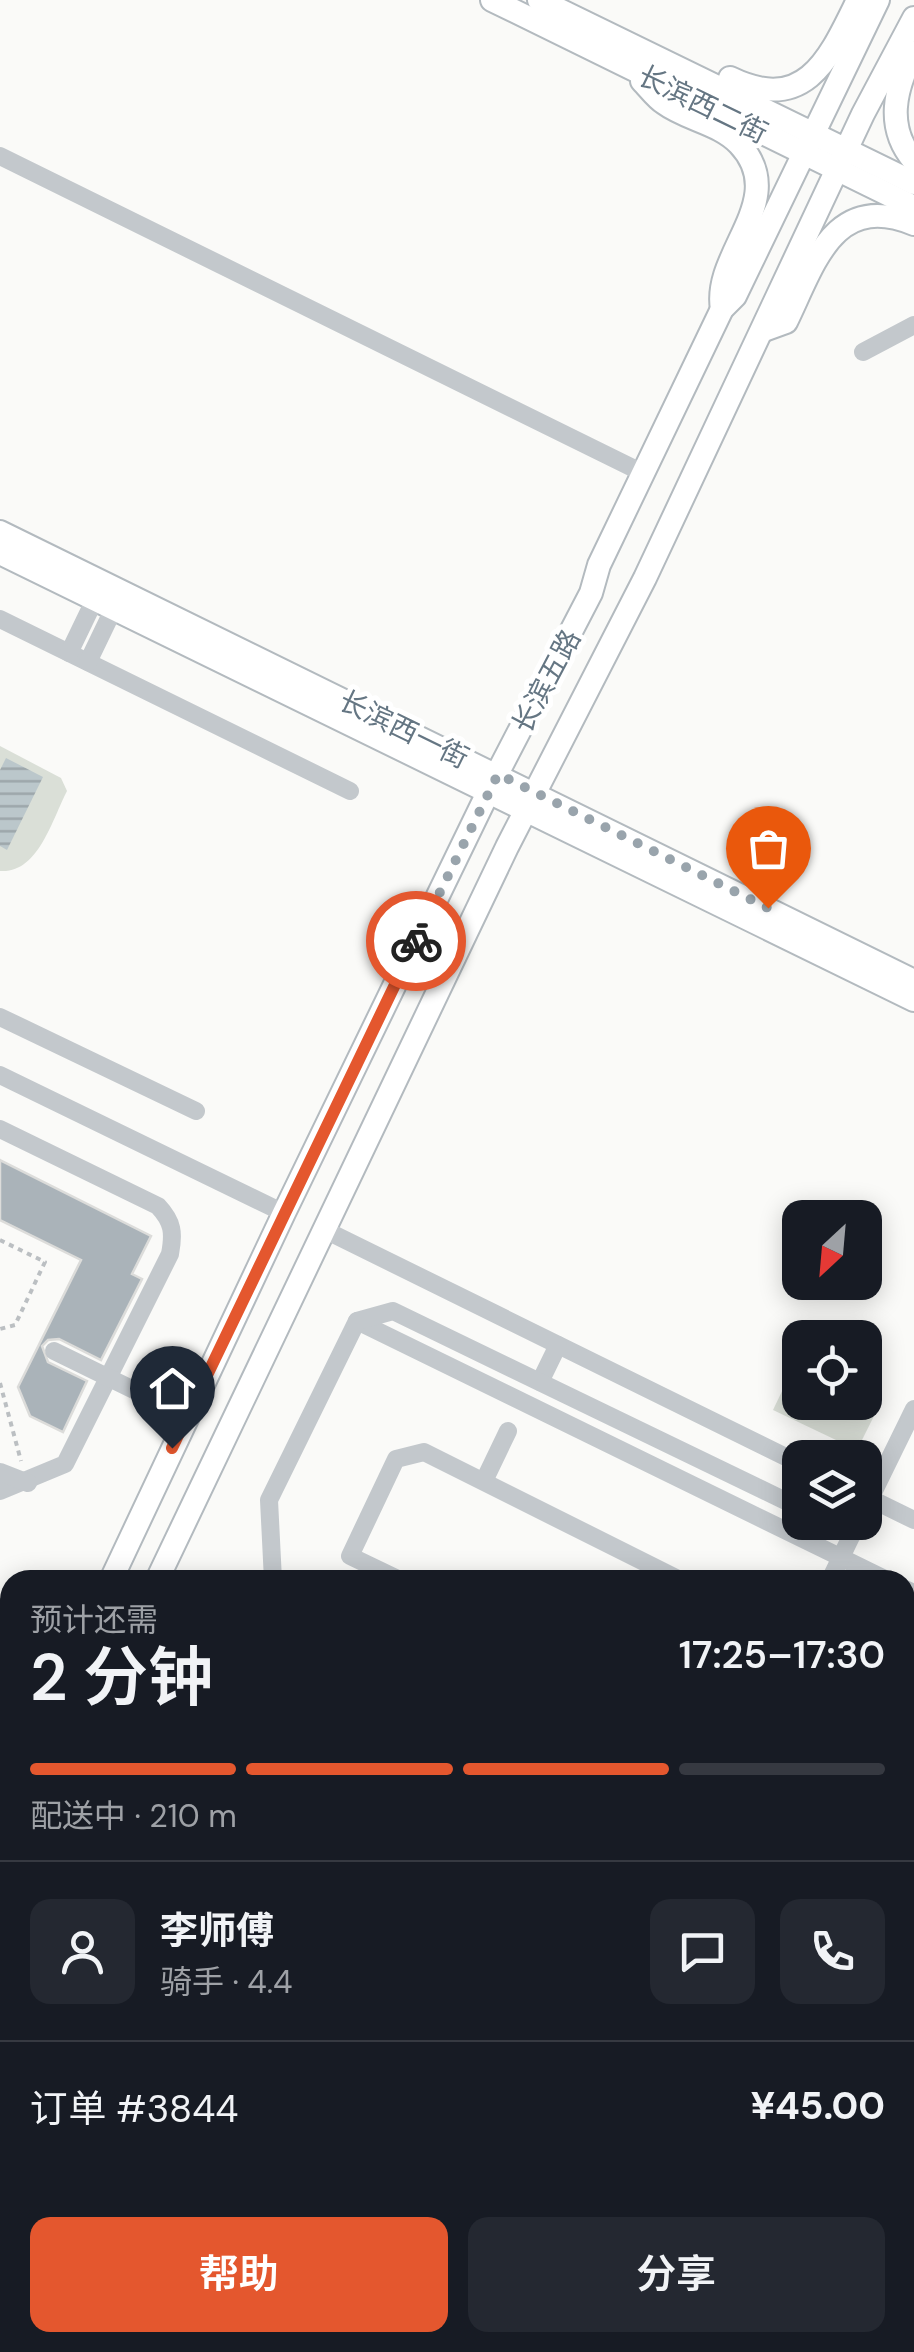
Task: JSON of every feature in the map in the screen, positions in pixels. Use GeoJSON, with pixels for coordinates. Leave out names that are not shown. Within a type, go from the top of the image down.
{"type":"FeatureCollection","features":[{"type":"Feature","properties":{"kind":"main road","name":"长滨西二街"},"geometry":{"type":"LineString","coordinates":[[492,0],[634,58],[843,160],[914,183]]}},
{"type":"Feature","properties":{"kind":"main road","name":"长滨西二街"},"geometry":{"type":"LineString","coordinates":[[539,0],[634,58]]}},
{"type":"Feature","properties":{"kind":"main road"},"geometry":{"type":"LineString","coordinates":[[634,58],[689,58],[746,86],[783,88],[821,68],[858,0]]}},
{"type":"Feature","properties":{"kind":"main road","name":"长滨五路"},"geometry":{"type":"LineString","coordinates":[[118,1570],[284,1213],[493,783],[591,593],[599,564],[722,309],[735,296],[878,0]]}},
{"type":"Feature","properties":{"kind":"main road","name":"长滨五路"},"geometry":{"type":"LineString","coordinates":[[162,1570],[530,802],[598,673],[914,18]]}},
{"type":"Feature","properties":{"kind":"main road"},"geometry":{"type":"LineString","coordinates":[[914,51],[902,76],[895,112],[902,143],[914,161]]}},
{"type":"Feature","properties":{"kind":"main road"},"geometry":{"type":"LineString","coordinates":[[634,58],[664,103],[726,134],[749,158],[757,202],[718,288],[722,309]]}},
{"type":"Feature","properties":{"kind":"main road"},"geometry":{"type":"LineString","coordinates":[[842,75],[855,95],[877,91]]}},
{"type":"Feature","properties":{"kind":"main road","name":"长滨西二街"},"geometry":{"type":"LineString","coordinates":[[843,160],[914,207]]}},
{"type":"Feature","properties":{"kind":"main road"},"geometry":{"type":"LineString","coordinates":[[764,330],[786,322],[822,249],[844,226],[880,215],[914,224]]}},
{"type":"Feature","properties":{"kind":"main road","name":"长滨西一街"},"geometry":{"type":"LineString","coordinates":[[0,532],[914,1000]]}},
{"type":"Feature","properties":{"kind":"main road","name":"长滨西一街"},"geometry":{"type":"LineString","coordinates":[[0,553],[493,783]]}},
{"type":"Feature","properties":{"kind":"main road","name":"长滨西一街"},"geometry":{"type":"LineString","coordinates":[[530,802],[914,981]]}},
{"type":"Feature","properties":{"kind":"street"},"geometry":{"type":"LineString","coordinates":[[0,156],[643,473]]}},
{"type":"Feature","properties":{"kind":"street"},"geometry":{"type":"LineString","coordinates":[[864,352],[914,326]]}},
{"type":"Feature","properties":{"kind":"street"},"geometry":{"type":"LineString","coordinates":[[69,653],[105,604]]}},
{"type":"Feature","properties":{"kind":"street"},"geometry":{"type":"LineString","coordinates":[[88,662],[105,604]]}},
{"type":"Feature","properties":{"kind":"street"},"geometry":{"type":"LineString","coordinates":[[0,619],[350,790]]}},
{"type":"Feature","properties":{"kind":"street"},"geometry":{"type":"LineString","coordinates":[[0,1017],[196,1111]]}},
{"type":"Feature","properties":{"kind":"street"},"geometry":{"type":"LineString","coordinates":[[0,1075],[284,1213]]}},
{"type":"Feature","properties":{"kind":"street"},"geometry":{"type":"LineString","coordinates":[[0,1129],[158,1206],[170,1219],[170,1254],[66,1464],[0,1492]]}},
{"type":"Feature","properties":{"kind":"street"},"geometry":{"type":"LineString","coordinates":[[327,1231],[782,1455]]}},
{"type":"Feature","properties":{"kind":"street"},"geometry":{"type":"LineString","coordinates":[[272,1570],[268,1500],[357,1321],[394,1311],[782,1499]]}},
{"type":"Feature","properties":{"kind":"street"},"geometry":{"type":"LineString","coordinates":[[357,1321],[866,1570]]}},
{"type":"Feature","properties":{"kind":"street"},"geometry":{"type":"LineString","coordinates":[[540,1382],[558,1345]]}},
{"type":"Feature","properties":{"kind":"street"},"geometry":{"type":"LineString","coordinates":[[54,1351],[187,1416]]}},
{"type":"Feature","properties":{"kind":"street"},"geometry":{"type":"LineString","coordinates":[[882,1472],[914,1409]]}},
{"type":"Feature","properties":{"kind":"street"},"geometry":{"type":"LineString","coordinates":[[484,1481],[508,1431]]}},
{"type":"Feature","properties":{"kind":"street"},"geometry":{"type":"LineString","coordinates":[[379,1570],[350,1556],[396,1459],[424,1452],[660,1570]]}},
{"type":"Feature","properties":{"kind":"street"},"geometry":{"type":"LineString","coordinates":[[0,1472],[28,1483]]}},
{"type":"Feature","properties":{"kind":"street"},"geometry":{"type":"LineString","coordinates":[[882,1507],[914,1520]]}},
{"type":"Feature","properties":{"kind":"street"},"geometry":{"type":"LineString","coordinates":[[835,1570],[850,1540]]}},
{"type":"Feature","properties":{"kind":"path"},"geometry":{"type":"LineString","coordinates":[[0,1240],[45,1262],[14,1325],[0,1329]]}},
{"type":"Feature","properties":{"kind":"path"},"geometry":{"type":"LineString","coordinates":[[0,1384],[28,1483]]}},
{"type":"Feature","properties":{"kind":"shaded area"},"geometry":{"type":"Polygon","coordinates":[[[0,746],[61,778],[67,791],[34,855],[13,870],[0,871],[0,746]]]}},
{"type":"Feature","properties":{"kind":"shaded area"},"geometry":{"type":"Polygon","coordinates":[[[6,758],[43,777],[7,850],[0,846],[0,770],[6,758]]]}},
{"type":"Feature","properties":{"kind":"shaded area"},"geometry":{"type":"Polygon","coordinates":[[[782,1391],[782,1414],[773,1410],[782,1391]]]}},
{"type":"Feature","properties":{"kind":"shaded area"},"geometry":{"type":"Polygon","coordinates":[[[794,1420],[872,1420],[862,1440],[836,1440],[794,1420]]]}},
{"type":"Feature","properties":{"kind":"building"},"geometry":{"type":"Polygon","coordinates":[[[0,1160],[151,1236],[132,1274],[142,1279],[101,1360],[59,1339],[48,1340],[42,1346],[48,1362],[87,1381],[63,1432],[30,1416],[18,1387],[81,1260],[0,1220],[0,1160]]]}},
{"type":"Feature","properties":{"kind":"way so far"},"geometry":{"type":"LineString","coordinates":[[416,941],[498,774],[768,908]]}},
{"type":"Feature","properties":{"kind":"route"},"geometry":{"type":"LineString","coordinates":[[172,1448],[416,941]]}}]}
